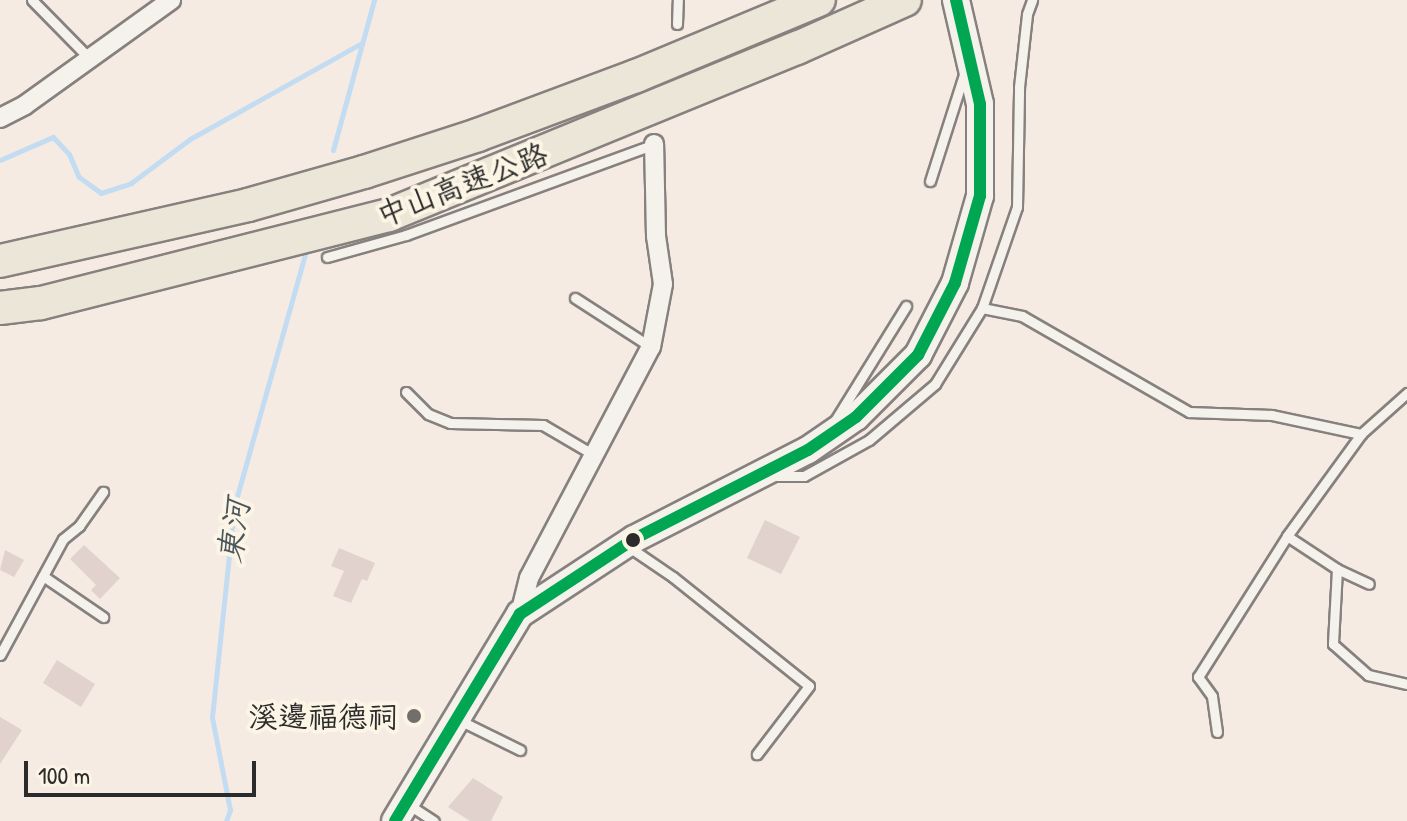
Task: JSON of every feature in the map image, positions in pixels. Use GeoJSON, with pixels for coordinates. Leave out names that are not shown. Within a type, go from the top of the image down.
{"type":"FeatureCollection","features":[{"type":"Feature","properties":{"kind":"highway","name":"中山高速公路"},"geometry":{"type":"LineString","coordinates":[[0,261],[133,233],[324,183],[478,135],[649,71],[819,0]]}},
{"type":"Feature","properties":{"kind":"highway","name":"中山高速公路"},"geometry":{"type":"LineString","coordinates":[[0,308],[41,303],[316,243],[797,48],[905,0]]}},
{"type":"Feature","properties":{"kind":"street"},"geometry":{"type":"LineString","coordinates":[[0,118],[25,105],[171,0]]}},
{"type":"Feature","properties":{"kind":"street"},"geometry":{"type":"LineString","coordinates":[[520,614],[625,545],[820,441],[856,417],[918,355],[955,283],[980,196],[980,104],[957,5]]}},
{"type":"Feature","properties":{"kind":"street"},"geometry":{"type":"LineString","coordinates":[[400,812],[520,614],[529,578],[651,347],[663,284],[656,236],[654,144]]}},
{"type":"Feature","properties":{"kind":"lane"},"geometry":{"type":"LineString","coordinates":[[32,0],[89,58]]}},
{"type":"Feature","properties":{"kind":"lane"},"geometry":{"type":"LineString","coordinates":[[677,24],[678,0]]}},
{"type":"Feature","properties":{"kind":"lane"},"geometry":{"type":"LineString","coordinates":[[757,476],[804,476],[869,440],[935,384],[982,308],[1017,207],[1019,87],[1027,14],[1032,0]]}},
{"type":"Feature","properties":{"kind":"lane"},"geometry":{"type":"LineString","coordinates":[[930,181],[969,57]]}},
{"type":"Feature","properties":{"kind":"lane"},"geometry":{"type":"LineString","coordinates":[[316,243],[406,235],[654,144]]}},
{"type":"Feature","properties":{"kind":"lane"},"geometry":{"type":"LineString","coordinates":[[575,298],[651,347]]}},
{"type":"Feature","properties":{"kind":"lane"},"geometry":{"type":"LineString","coordinates":[[820,441],[859,387],[906,306]]}},
{"type":"Feature","properties":{"kind":"lane"},"geometry":{"type":"LineString","coordinates":[[982,308],[1022,316],[1189,412],[1272,415],[1361,434]]}},
{"type":"Feature","properties":{"kind":"lane"},"geometry":{"type":"LineString","coordinates":[[406,392],[428,414],[450,423],[543,425],[594,455]]}},
{"type":"Feature","properties":{"kind":"lane"},"geometry":{"type":"LineString","coordinates":[[1217,732],[1212,696],[1198,677],[1287,536],[1361,434],[1407,393]]}},
{"type":"Feature","properties":{"kind":"lane"},"geometry":{"type":"LineString","coordinates":[[0,655],[63,539],[79,526],[103,492]]}},
{"type":"Feature","properties":{"kind":"lane"},"geometry":{"type":"LineString","coordinates":[[1287,536],[1337,569],[1369,584]]}},
{"type":"Feature","properties":{"kind":"lane"},"geometry":{"type":"LineString","coordinates":[[625,545],[673,577],[809,686],[757,754]]}},
{"type":"Feature","properties":{"kind":"lane"},"geometry":{"type":"LineString","coordinates":[[1337,569],[1333,644],[1368,675],[1407,684]]}},
{"type":"Feature","properties":{"kind":"lane"},"geometry":{"type":"LineString","coordinates":[[43,576],[103,617]]}},
{"type":"Feature","properties":{"kind":"lane"},"geometry":{"type":"LineString","coordinates":[[456,719],[520,750]]}},
{"type":"Feature","properties":{"kind":"lane"},"geometry":{"type":"LineString","coordinates":[[400,812],[434,821]]}},
{"type":"Feature","properties":{"kind":"building"},"geometry":{"type":"Polygon","coordinates":[[[765,520],[800,537],[781,574],[747,558],[765,520]]]}},
{"type":"Feature","properties":{"kind":"building"},"geometry":{"type":"Polygon","coordinates":[[[84,545],[120,578],[100,599],[91,590],[96,585],[70,559],[84,545]]]}},
{"type":"Feature","properties":{"kind":"building"},"geometry":{"type":"Polygon","coordinates":[[[339,548],[375,563],[367,581],[362,579],[351,603],[333,596],[344,571],[331,566],[339,548]]]}},
{"type":"Feature","properties":{"kind":"building"},"geometry":{"type":"Polygon","coordinates":[[[5,550],[24,560],[14,577],[0,570],[5,550]]]}},
{"type":"Feature","properties":{"kind":"building"},"geometry":{"type":"Polygon","coordinates":[[[57,660],[95,684],[81,707],[43,683],[57,660]]]}},
{"type":"Feature","properties":{"kind":"building"},"geometry":{"type":"Polygon","coordinates":[[[0,717],[22,730],[0,764],[0,717]]]}},
{"type":"Feature","properties":{"kind":"building"},"geometry":{"type":"Polygon","coordinates":[[[473,778],[503,797],[491,821],[470,821],[448,807],[473,778]]]}},
{"type":"Feature","properties":{"kind":"waterway","name":"東河"},"geometry":{"type":"LineString","coordinates":[[333,150],[374,0]]}},
{"type":"Feature","properties":{"kind":"waterway"},"geometry":{"type":"LineString","coordinates":[[0,160],[53,137],[69,154],[79,177],[101,193],[131,183],[190,139],[362,43]]}},
{"type":"Feature","properties":{"kind":"waterway","name":"東河"},"geometry":{"type":"LineString","coordinates":[[226,821],[230,810],[212,717],[234,507],[307,248]]}},
{"type":"Feature","properties":{"kind":"transit line"},"geometry":{"type":"LineString","coordinates":[[395,821],[520,614],[634,539],[808,450],[856,417],[918,355],[955,283],[980,196],[980,104],[956,0]]}},
{"type":"Feature","properties":{"kind":"place","name":"溪邊福德祠"},"geometry":{"type":"Point","coordinates":[414,716]}}]}
